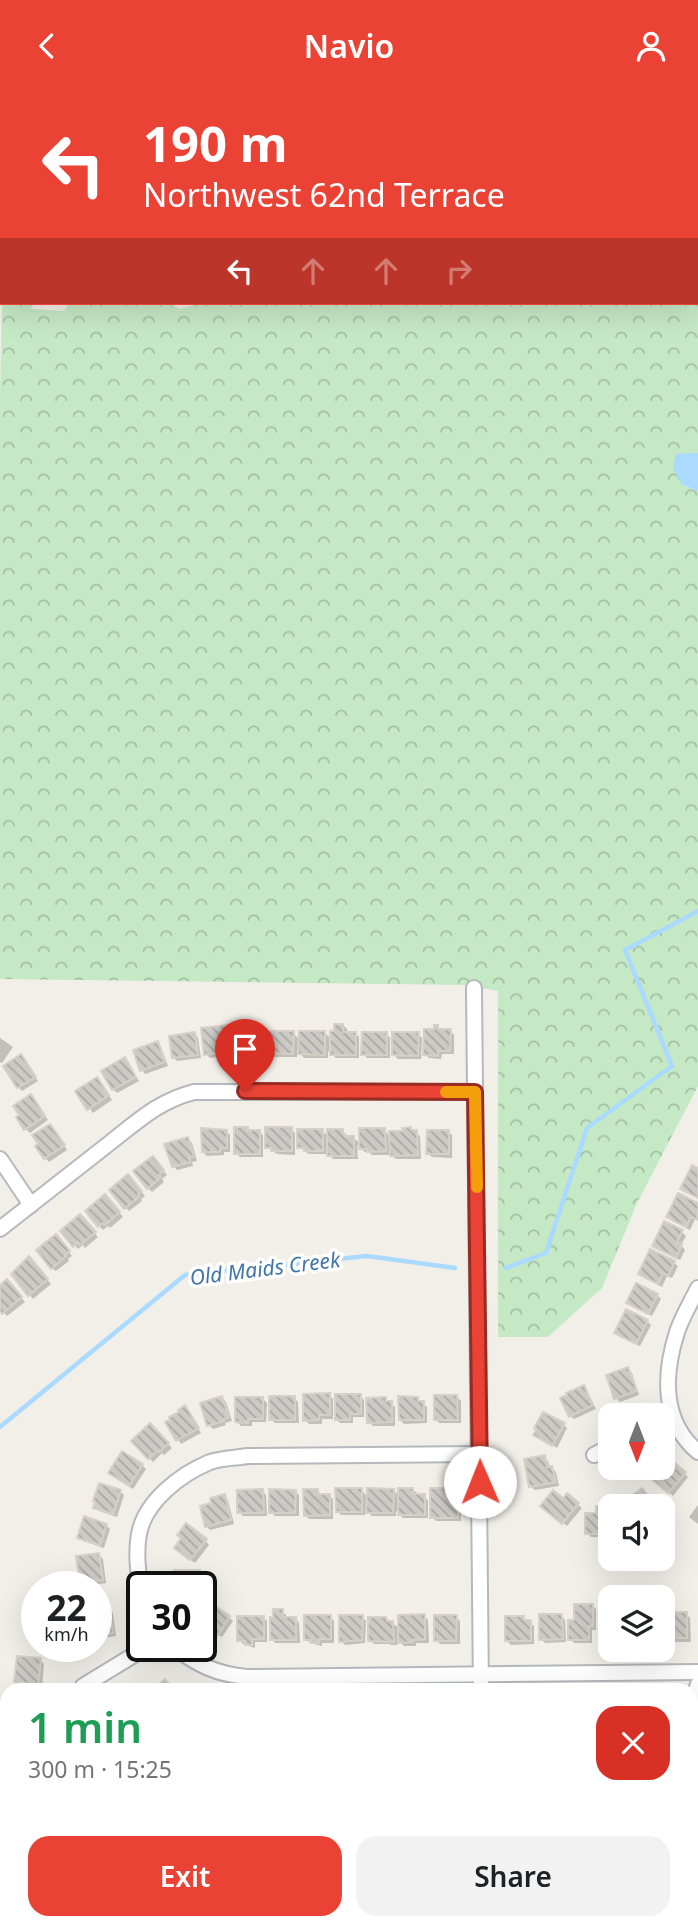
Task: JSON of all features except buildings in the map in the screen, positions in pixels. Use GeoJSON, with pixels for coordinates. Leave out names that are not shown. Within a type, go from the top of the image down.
{"type":"FeatureCollection","features":[{"type":"Feature","properties":{"kind":"street"},"geometry":{"type":"LineString","coordinates":[[474,988],[481,1683]]}},
{"type":"Feature","properties":{"kind":"street"},"geometry":{"type":"LineString","coordinates":[[0,1229],[147,1113],[166,1102],[194,1092],[475,1092]]}},
{"type":"Feature","properties":{"kind":"street"},"geometry":{"type":"LineString","coordinates":[[0,1159],[31,1205]]}},
{"type":"Feature","properties":{"kind":"street"},"geometry":{"type":"LineString","coordinates":[[668,1403],[668,1370],[677,1331],[697,1290]]}},
{"type":"Feature","properties":{"kind":"street"},"geometry":{"type":"LineString","coordinates":[[676,1426],[698,1452]]}},
{"type":"Feature","properties":{"kind":"street"},"geometry":{"type":"LineString","coordinates":[[594,1455],[598,1453]]}},
{"type":"Feature","properties":{"kind":"street"},"geometry":{"type":"LineString","coordinates":[[138,1571],[139,1532],[154,1501],[182,1476],[212,1461],[248,1456],[479,1454]]}},
{"type":"Feature","properties":{"kind":"street"},"geometry":{"type":"LineString","coordinates":[[88,1683],[126,1660]]}},
{"type":"Feature","properties":{"kind":"street"},"geometry":{"type":"LineString","coordinates":[[195,1662],[231,1675],[261,1677],[698,1672]]}},
{"type":"Feature","properties":{"kind":"green space"},"geometry":{"type":"Polygon","coordinates":[[[2,305],[32,305],[31,309],[64,311],[68,305],[173,305],[180,309],[193,305],[698,305],[698,453],[691,453],[682,485],[698,491],[698,1086],[637,1203],[602,1288],[548,1337],[498,1337],[498,991],[465,985],[0,979],[2,305]]]}},
{"type":"Feature","properties":{"kind":"water"},"geometry":{"type":"Polygon","coordinates":[[[698,453],[698,491],[682,485],[673,468],[676,454],[698,453]]]}},
{"type":"Feature","properties":{"kind":"waterway","name":"Old Maids Creek"},"geometry":{"type":"LineString","coordinates":[[506,1268],[546,1253],[587,1128],[672,1066],[625,950],[698,911]]}},
{"type":"Feature","properties":{"kind":"waterway","name":"Old Maids Creek"},"geometry":{"type":"LineString","coordinates":[[0,1427],[185,1275],[367,1256],[455,1268]]}},
{"type":"Feature","properties":{"kind":"slow traffic"},"geometry":{"type":"LineString","coordinates":[[446,1092],[475,1092],[477,1187]]}},
{"type":"Feature","properties":{"kind":"route"},"geometry":{"type":"LineString","coordinates":[[245,1091],[475,1092],[480,1482]]}}]}
